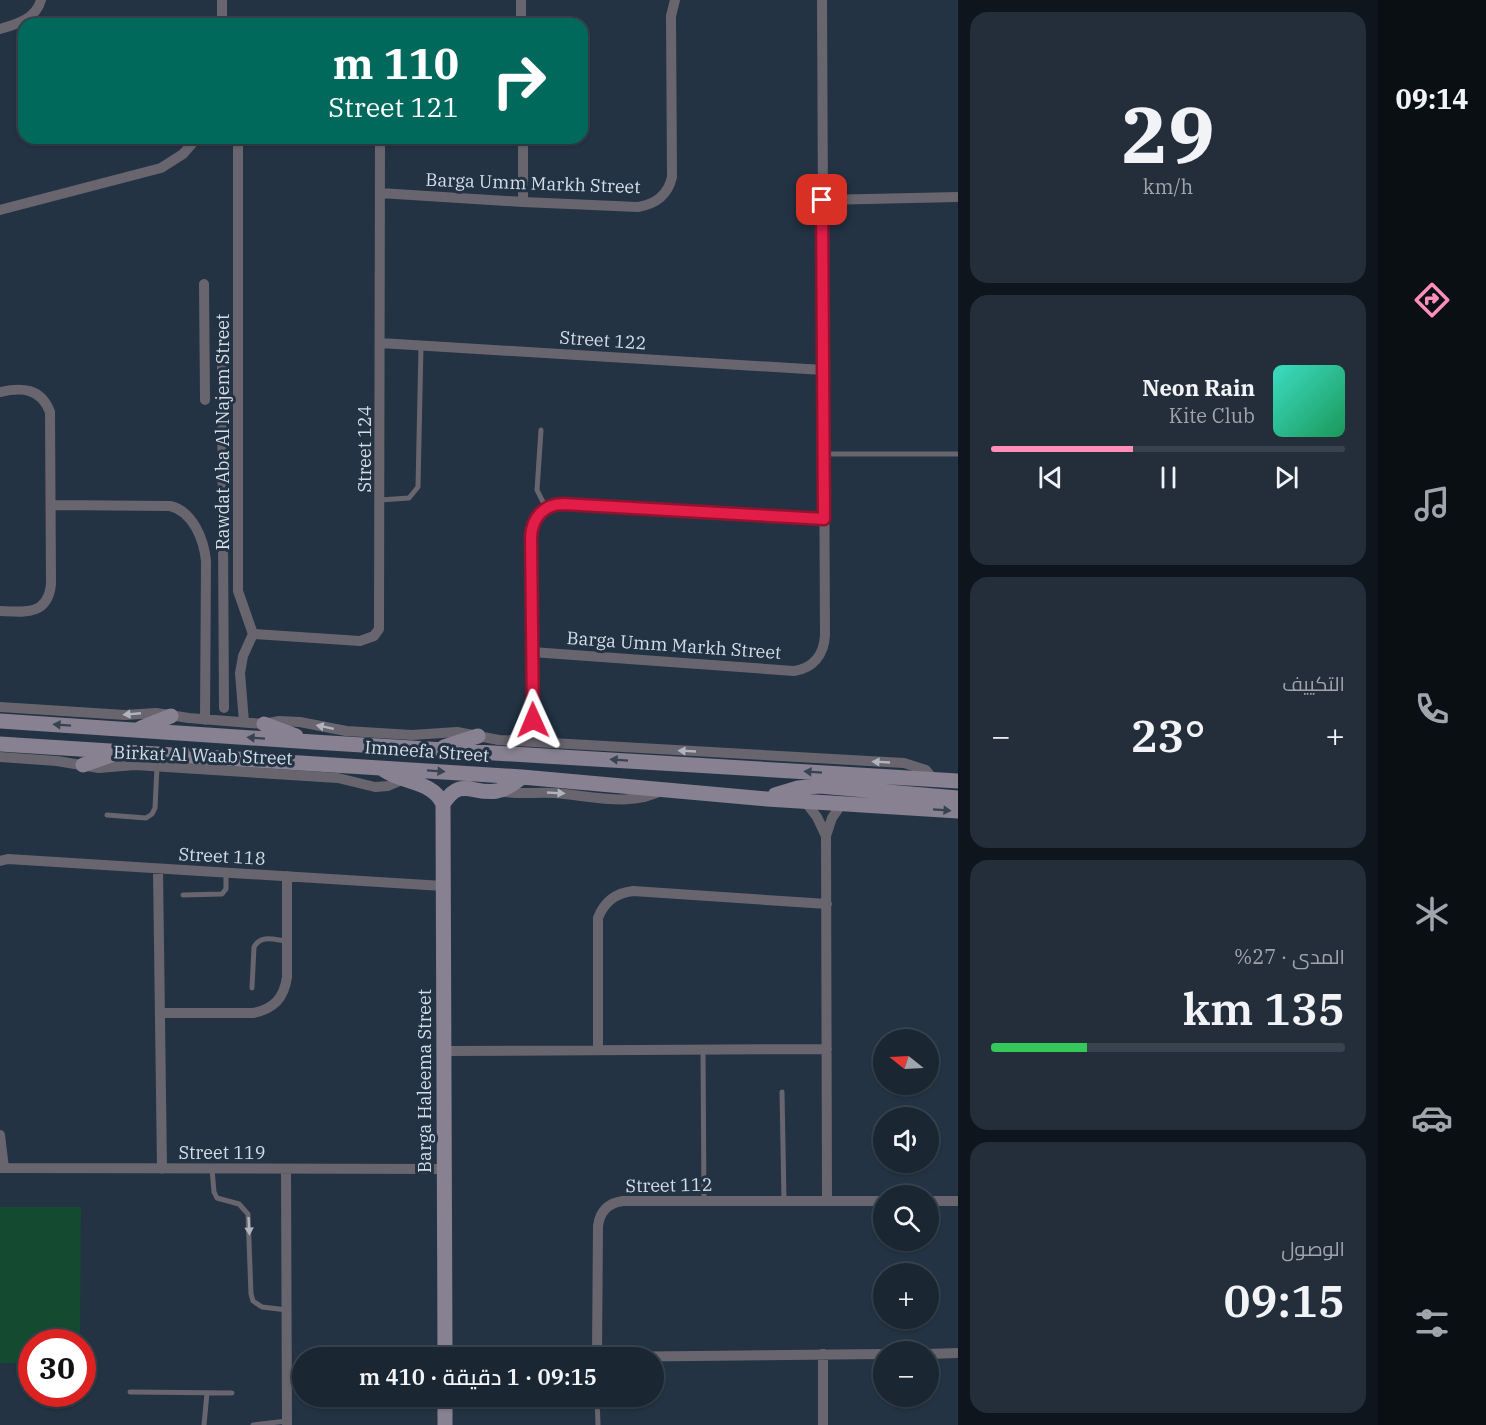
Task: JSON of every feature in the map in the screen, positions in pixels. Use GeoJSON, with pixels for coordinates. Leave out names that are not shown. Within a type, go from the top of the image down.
{"type":"FeatureCollection","features":[{"type":"Feature","properties":{"kind":"street"},"geometry":{"type":"LineString","coordinates":[[28,18],[35,12],[41,0]]}},
{"type":"Feature","properties":{"kind":"street"},"geometry":{"type":"LineString","coordinates":[[222,0],[222,18]]}},
{"type":"Feature","properties":{"kind":"street"},"geometry":{"type":"LineString","coordinates":[[521,0],[521,18]]}},
{"type":"Feature","properties":{"kind":"street","name":"Barga Umm Markh Street"},"geometry":{"type":"LineString","coordinates":[[380,193],[638,207],[651,204],[663,196],[672,177],[671,16],[675,0]]}},
{"type":"Feature","properties":{"kind":"street","name":"Barga Umm Markh Street"},"geometry":{"type":"LineString","coordinates":[[532,652],[794,671],[808,666],[819,657],[824,643],[822,0]]}},
{"type":"Feature","properties":{"kind":"street"},"geometry":{"type":"LineString","coordinates":[[0,28],[18,23]]}},
{"type":"Feature","properties":{"kind":"street"},"geometry":{"type":"LineString","coordinates":[[0,210],[161,168],[183,154],[191,144]]}},
{"type":"Feature","properties":{"kind":"street","name":"Rawdat Aba Al Najem Street"},"geometry":{"type":"LineString","coordinates":[[238,144],[238,591],[252,634]]}},
{"type":"Feature","properties":{"kind":"street","name":"Street 124"},"geometry":{"type":"LineString","coordinates":[[252,634],[360,641],[374,636],[379,629],[380,144]]}},
{"type":"Feature","properties":{"kind":"street"},"geometry":{"type":"LineString","coordinates":[[523,144],[523,202]]}},
{"type":"Feature","properties":{"kind":"street"},"geometry":{"type":"LineString","coordinates":[[822,200],[958,197]]}},
{"type":"Feature","properties":{"kind":"street"},"geometry":{"type":"LineString","coordinates":[[204,284],[205,400]]}},
{"type":"Feature","properties":{"kind":"street","name":"Street 122"},"geometry":{"type":"LineString","coordinates":[[380,343],[823,370]]}},
{"type":"Feature","properties":{"kind":"street"},"geometry":{"type":"LineString","coordinates":[[205,368],[222,367],[238,362]]}},
{"type":"Feature","properties":{"kind":"street"},"geometry":{"type":"LineString","coordinates":[[222,367],[224,708]]}},
{"type":"Feature","properties":{"kind":"street"},"geometry":{"type":"LineString","coordinates":[[0,392],[26,389],[38,394],[47,406],[50,420],[51,505],[49,597],[41,606],[30,612],[0,611]]}},
{"type":"Feature","properties":{"kind":"street"},"geometry":{"type":"LineString","coordinates":[[567,750],[542,736],[533,720],[531,530],[536,518],[546,508],[563,504],[824,519]]}},
{"type":"Feature","properties":{"kind":"street"},"geometry":{"type":"LineString","coordinates":[[51,505],[170,506],[183,512],[195,526],[203,543],[206,561],[206,720]]}},
{"type":"Feature","properties":{"kind":"street"},"geometry":{"type":"LineString","coordinates":[[244,722],[240,673],[243,656],[252,634]]}},
{"type":"Feature","properties":{"kind":"street"},"geometry":{"type":"LineString","coordinates":[[0,707],[125,715],[156,712],[206,720],[264,724],[289,721],[346,731],[420,735],[457,732],[500,740],[551,743]]}},
{"type":"Feature","properties":{"kind":"street"},"geometry":{"type":"LineString","coordinates":[[138,729],[171,716]]}},
{"type":"Feature","properties":{"kind":"street"},"geometry":{"type":"LineString","coordinates":[[512,740],[526,730],[533,720]]}},
{"type":"Feature","properties":{"kind":"street","name":"Imneefa Street"},"geometry":{"type":"LineString","coordinates":[[0,721],[436,750],[567,750],[934,780],[956,779]]}},
{"type":"Feature","properties":{"kind":"street"},"geometry":{"type":"LineString","coordinates":[[264,724],[313,742]]}},
{"type":"Feature","properties":{"kind":"street"},"geometry":{"type":"LineString","coordinates":[[436,750],[478,736]]}},
{"type":"Feature","properties":{"kind":"street","name":"Imneefa Street"},"geometry":{"type":"LineString","coordinates":[[0,744],[522,777],[767,799],[958,811]]}},
{"type":"Feature","properties":{"kind":"street"},"geometry":{"type":"LineString","coordinates":[[83,765],[121,752]]}},
{"type":"Feature","properties":{"kind":"street","name":"Birkat Al Waab Street"},"geometry":{"type":"LineString","coordinates":[[0,757],[110,768],[135,765],[338,778],[375,787],[388,786],[402,780]]}},
{"type":"Feature","properties":{"kind":"street"},"geometry":{"type":"LineString","coordinates":[[381,768],[402,780],[424,786],[436,793],[443,804],[452,791],[462,788]]}},
{"type":"Feature","properties":{"kind":"street"},"geometry":{"type":"LineString","coordinates":[[497,791],[511,786],[522,777]]}},
{"type":"Feature","properties":{"kind":"street"},"geometry":{"type":"LineString","coordinates":[[424,786],[443,784],[517,794],[553,793],[630,799],[649,796],[665,789]]}},
{"type":"Feature","properties":{"kind":"street"},"geometry":{"type":"LineString","coordinates":[[767,799],[788,790],[819,786],[958,798]]}},
{"type":"Feature","properties":{"kind":"street"},"geometry":{"type":"LineString","coordinates":[[804,800],[817,817],[826,836]]}},
{"type":"Feature","properties":{"kind":"street"},"geometry":{"type":"LineString","coordinates":[[827,1201],[826,836],[832,818],[843,802]]}},
{"type":"Feature","properties":{"kind":"street","name":"Barga Haleema Street"},"geometry":{"type":"LineString","coordinates":[[443,804],[445,1347]]}},
{"type":"Feature","properties":{"kind":"street","name":"Street 118"},"geometry":{"type":"LineString","coordinates":[[0,861],[8,859],[443,886]]}},
{"type":"Feature","properties":{"kind":"street"},"geometry":{"type":"LineString","coordinates":[[158,868],[162,1169]]}},
{"type":"Feature","properties":{"kind":"street"},"geometry":{"type":"LineString","coordinates":[[160,1013],[253,1013],[264,1011],[281,998],[286,988],[287,876]]}},
{"type":"Feature","properties":{"kind":"street"},"geometry":{"type":"LineString","coordinates":[[598,1050],[598,918],[605,904],[617,894],[633,891],[826,904]]}},
{"type":"Feature","properties":{"kind":"street"},"geometry":{"type":"LineString","coordinates":[[444,1051],[827,1049]]}},
{"type":"Feature","properties":{"kind":"street"},"geometry":{"type":"LineString","coordinates":[[0,1135],[2,1168]]}},
{"type":"Feature","properties":{"kind":"street","name":"Street 119"},"geometry":{"type":"LineString","coordinates":[[2,1168],[444,1169]]}},
{"type":"Feature","properties":{"kind":"street"},"geometry":{"type":"LineString","coordinates":[[286,1169],[287,1423]]}},
{"type":"Feature","properties":{"kind":"street","name":"Street 112"},"geometry":{"type":"LineString","coordinates":[[597,1347],[598,1226],[603,1210],[612,1204],[622,1201],[873,1201]]}},
{"type":"Feature","properties":{"kind":"street"},"geometry":{"type":"LineString","coordinates":[[939,1201],[958,1201]]}},
{"type":"Feature","properties":{"kind":"street"},"geometry":{"type":"LineString","coordinates":[[939,1354],[958,1353]]}},
{"type":"Feature","properties":{"kind":"street"},"geometry":{"type":"LineString","coordinates":[[823,1354],[824,1425]]}},
{"type":"Feature","properties":{"kind":"street"},"geometry":{"type":"LineString","coordinates":[[664,1355],[873,1354]]}},
{"type":"Feature","properties":{"kind":"street"},"geometry":{"type":"LineString","coordinates":[[445,1407],[445,1425]]}},
{"type":"Feature","properties":{"kind":"lane"},"geometry":{"type":"LineString","coordinates":[[380,500],[410,498],[419,482],[421,345]]}},
{"type":"Feature","properties":{"kind":"lane"},"geometry":{"type":"LineString","coordinates":[[541,430],[537,490],[546,508]]}},
{"type":"Feature","properties":{"kind":"lane"},"geometry":{"type":"LineString","coordinates":[[824,454],[958,454]]}},
{"type":"Feature","properties":{"kind":"lane"},"geometry":{"type":"LineString","coordinates":[[106,815],[146,818],[152,814],[157,767]]}},
{"type":"Feature","properties":{"kind":"lane"},"geometry":{"type":"LineString","coordinates":[[183,895],[219,896],[226,889],[226,873]]}},
{"type":"Feature","properties":{"kind":"lane"},"geometry":{"type":"LineString","coordinates":[[252,988],[256,942],[266,939],[287,941]]}},
{"type":"Feature","properties":{"kind":"lane"},"geometry":{"type":"LineString","coordinates":[[703,1050],[704,1201]]}},
{"type":"Feature","properties":{"kind":"lane"},"geometry":{"type":"LineString","coordinates":[[782,1092],[784,1201]]}},
{"type":"Feature","properties":{"kind":"lane"},"geometry":{"type":"LineString","coordinates":[[212,1169],[214,1192],[217,1198],[243,1206],[250,1218],[253,1301],[262,1307],[287,1310]]}},
{"type":"Feature","properties":{"kind":"lane"},"geometry":{"type":"LineString","coordinates":[[287,1382],[292,1382]]}},
{"type":"Feature","properties":{"kind":"lane"},"geometry":{"type":"LineString","coordinates":[[130,1392],[232,1393]]}},
{"type":"Feature","properties":{"kind":"lane"},"geometry":{"type":"LineString","coordinates":[[204,1425],[207,1393]]}},
{"type":"Feature","properties":{"kind":"lane"},"geometry":{"type":"LineString","coordinates":[[597,1407],[598,1425]]}},
{"type":"Feature","properties":{"kind":"lane"},"geometry":{"type":"LineString","coordinates":[[253,1425],[287,1423]]}},
{"type":"Feature","properties":{"kind":"green space"},"geometry":{"type":"Polygon","coordinates":[[[0,1207],[81,1207],[80,1329],[18,1329],[18,1363],[0,1363],[0,1207]]]}},
{"type":"Feature","properties":{"kind":"route"},"geometry":{"type":"LineString","coordinates":[[533,720],[531,530],[540,512],[546,508],[563,504],[824,519],[822,200]]}}]}
